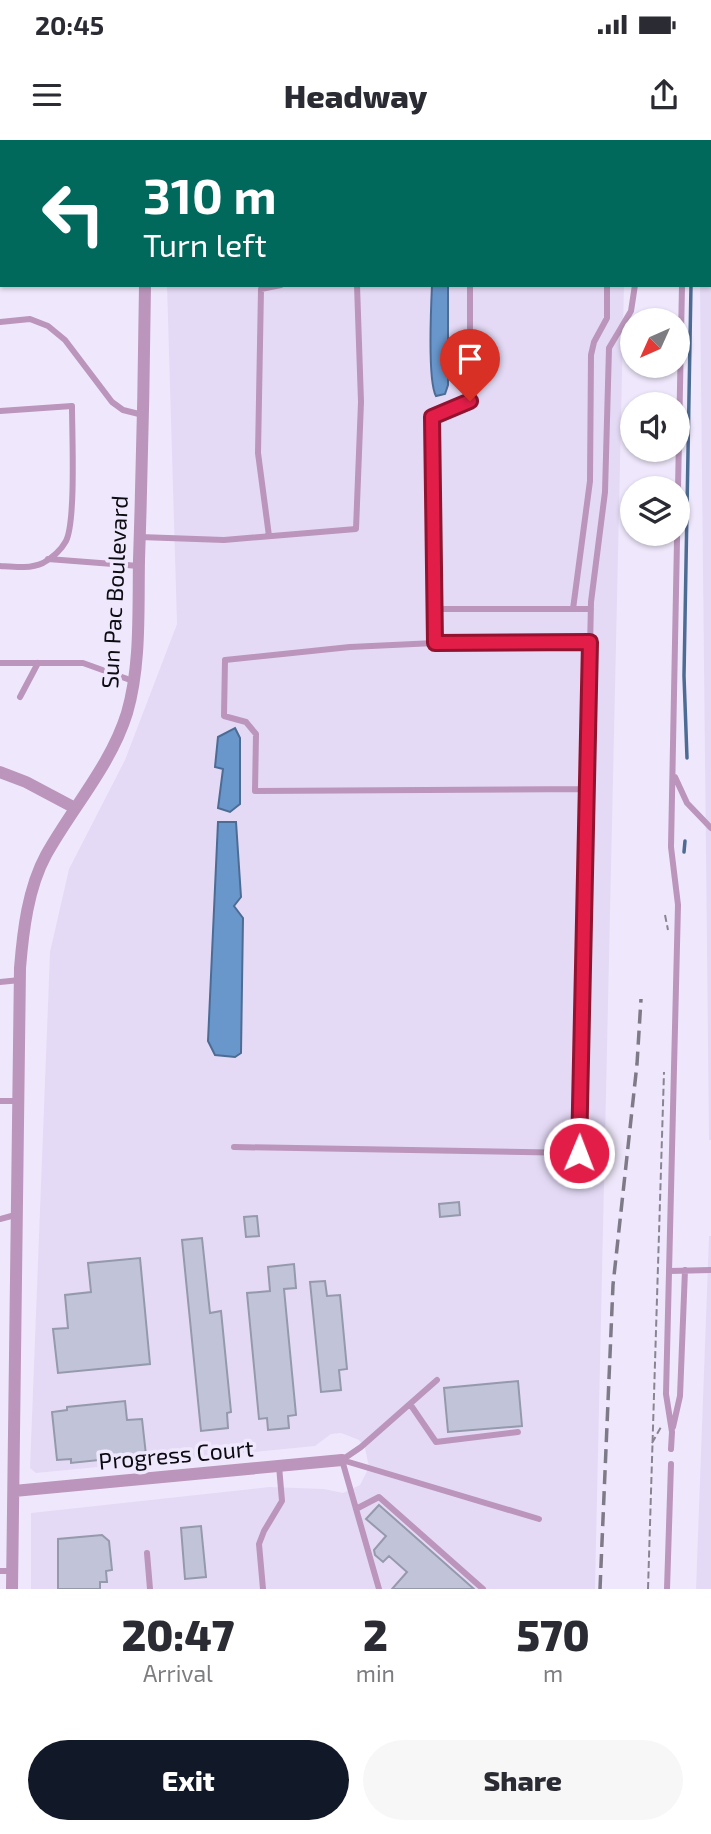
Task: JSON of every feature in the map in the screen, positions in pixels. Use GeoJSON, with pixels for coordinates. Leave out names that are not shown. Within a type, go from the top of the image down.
{"type":"FeatureCollection","features":[{"type":"Feature","properties":{"kind":"street","name":"Sun Pac Boulevard"},"geometry":{"type":"LineString","coordinates":[[12,1589],[6,1571],[14,1508],[15,1215],[23,936],[37,875],[45,857],[102,767],[127,713],[136,666],[145,287]]}},
{"type":"Feature","properties":{"kind":"street"},"geometry":{"type":"LineString","coordinates":[[0,772],[26,782],[75,808]]}},
{"type":"Feature","properties":{"kind":"street","name":"Progress Court"},"geometry":{"type":"LineString","coordinates":[[14,1491],[342,1460]]}},
{"type":"Feature","properties":{"kind":"lane"},"geometry":{"type":"LineString","coordinates":[[269,536],[258,453],[261,289],[271,287]]}},
{"type":"Feature","properties":{"kind":"lane"},"geometry":{"type":"LineString","coordinates":[[140,537],[224,540],[356,529],[361,402],[357,287]]}},
{"type":"Feature","properties":{"kind":"lane"},"geometry":{"type":"LineString","coordinates":[[435,643],[432,417],[470,401],[470,287]]}},
{"type":"Feature","properties":{"kind":"lane"},"geometry":{"type":"LineString","coordinates":[[573,609],[590,481],[591,355],[594,342],[607,318],[607,287]]}},
{"type":"Feature","properties":{"kind":"lane"},"geometry":{"type":"LineString","coordinates":[[234,1147],[579,1153],[591,609],[605,492],[608,353],[631,310],[635,287]]}},
{"type":"Feature","properties":{"kind":"lane"},"geometry":{"type":"LineString","coordinates":[[672,1433],[666,1394],[678,905],[671,847],[682,287]]}},
{"type":"Feature","properties":{"kind":"lane"},"geometry":{"type":"LineString","coordinates":[[0,322],[30,319],[48,326],[65,340],[112,402],[123,410],[143,415]]}},
{"type":"Feature","properties":{"kind":"lane"},"geometry":{"type":"LineString","coordinates":[[0,411],[72,406],[71,516],[67,538],[61,548],[48,559],[29,567],[0,566]]}},
{"type":"Feature","properties":{"kind":"lane"},"geometry":{"type":"LineString","coordinates":[[48,559],[139,566]]}},
{"type":"Feature","properties":{"kind":"lane"},"geometry":{"type":"LineString","coordinates":[[434,609],[591,609]]}},
{"type":"Feature","properties":{"kind":"lane"},"geometry":{"type":"LineString","coordinates":[[588,789],[256,791],[256,734],[246,722],[224,716],[225,660],[350,647],[435,643],[590,642]]}},
{"type":"Feature","properties":{"kind":"lane"},"geometry":{"type":"LineString","coordinates":[[0,663],[83,663],[133,681]]}},
{"type":"Feature","properties":{"kind":"lane"},"geometry":{"type":"LineString","coordinates":[[20,696],[38,663]]}},
{"type":"Feature","properties":{"kind":"lane"},"geometry":{"type":"LineString","coordinates":[[673,772],[687,803],[711,828]]}},
{"type":"Feature","properties":{"kind":"lane"},"geometry":{"type":"LineString","coordinates":[[0,982],[20,980]]}},
{"type":"Feature","properties":{"kind":"lane"},"geometry":{"type":"LineString","coordinates":[[0,1101],[18,1101]]}},
{"type":"Feature","properties":{"kind":"lane"},"geometry":{"type":"LineString","coordinates":[[0,1219],[15,1215]]}},
{"type":"Feature","properties":{"kind":"lane"},"geometry":{"type":"LineString","coordinates":[[671,1449],[680,1396],[685,1270]]}},
{"type":"Feature","properties":{"kind":"lane"},"geometry":{"type":"LineString","coordinates":[[670,1271],[711,1270]]}},
{"type":"Feature","properties":{"kind":"lane"},"geometry":{"type":"LineString","coordinates":[[342,1460],[361,1447],[437,1380]]}},
{"type":"Feature","properties":{"kind":"lane"},"geometry":{"type":"LineString","coordinates":[[410,1404],[436,1441],[518,1432]]}},
{"type":"Feature","properties":{"kind":"lane"},"geometry":{"type":"LineString","coordinates":[[342,1460],[379,1589]]}},
{"type":"Feature","properties":{"kind":"lane"},"geometry":{"type":"LineString","coordinates":[[342,1460],[539,1519]]}},
{"type":"Feature","properties":{"kind":"lane"},"geometry":{"type":"LineString","coordinates":[[667,1589],[671,1464]]}},
{"type":"Feature","properties":{"kind":"lane"},"geometry":{"type":"LineString","coordinates":[[263,1589],[260,1544],[264,1531],[282,1501],[279,1466]]}},
{"type":"Feature","properties":{"kind":"lane"},"geometry":{"type":"LineString","coordinates":[[356,1509],[379,1497],[483,1589]]}},
{"type":"Feature","properties":{"kind":"lane"},"geometry":{"type":"LineString","coordinates":[[0,1509],[14,1508]]}},
{"type":"Feature","properties":{"kind":"lane"},"geometry":{"type":"LineString","coordinates":[[147,1553],[149,1589]]}},
{"type":"Feature","properties":{"kind":"path"},"geometry":{"type":"LineString","coordinates":[[665,915],[668,937]]}},
{"type":"Feature","properties":{"kind":"path"},"geometry":{"type":"LineString","coordinates":[[648,1589],[664,1072]]}},
{"type":"Feature","properties":{"kind":"path"},"geometry":{"type":"LineString","coordinates":[[652,1443],[669,1414]]}},
{"type":"Feature","properties":{"kind":"shaded area"},"geometry":{"type":"Polygon","coordinates":[[[167,287],[624,287],[623,308],[620,308],[622,378],[595,1589],[31,1589],[31,1513],[269,1487],[324,1489],[343,1493],[360,1485],[369,1467],[365,1448],[359,1440],[341,1433],[331,1434],[315,1446],[36,1473],[30,1468],[50,952],[69,869],[125,760],[177,624],[167,287]]]}},
{"type":"Feature","properties":{"kind":"shaded area"},"geometry":{"type":"Polygon","coordinates":[[[700,287],[711,287],[709,1140],[700,287]]]}},
{"type":"Feature","properties":{"kind":"shaded area"},"geometry":{"type":"Polygon","coordinates":[[[709,1236],[711,1589],[696,1589],[709,1236]]]}},
{"type":"Feature","properties":{"kind":"water"},"geometry":{"type":"Polygon","coordinates":[[[432,287],[448,287],[448,385],[445,394],[436,396],[431,361],[432,287]]]}},
{"type":"Feature","properties":{"kind":"water"},"geometry":{"type":"Polygon","coordinates":[[[235,728],[240,738],[240,804],[230,812],[218,808],[223,769],[215,767],[218,737],[235,728]]]}},
{"type":"Feature","properties":{"kind":"water"},"geometry":{"type":"Polygon","coordinates":[[[218,822],[236,822],[241,897],[234,906],[243,918],[241,1053],[235,1057],[215,1055],[208,1041],[218,822]]]}},
{"type":"Feature","properties":{"kind":"building"},"geometry":{"type":"Polygon","coordinates":[[[459,1202],[460,1215],[440,1217],[439,1204],[459,1202]]]}},
{"type":"Feature","properties":{"kind":"building"},"geometry":{"type":"Polygon","coordinates":[[[257,1216],[259,1236],[246,1237],[244,1217],[257,1216]]]}},
{"type":"Feature","properties":{"kind":"building"},"geometry":{"type":"Polygon","coordinates":[[[202,1238],[210,1313],[221,1311],[231,1412],[227,1413],[228,1428],[201,1431],[182,1240],[202,1238]]]}},
{"type":"Feature","properties":{"kind":"building"},"geometry":{"type":"Polygon","coordinates":[[[140,1258],[150,1364],[58,1373],[53,1329],[68,1328],[65,1295],[91,1292],[88,1263],[140,1258]]]}},
{"type":"Feature","properties":{"kind":"building"},"geometry":{"type":"Polygon","coordinates":[[[294,1264],[296,1288],[284,1289],[296,1415],[288,1416],[289,1428],[268,1430],[267,1418],[259,1419],[247,1293],[270,1291],[268,1267],[294,1264]]]}},
{"type":"Feature","properties":{"kind":"building"},"geometry":{"type":"Polygon","coordinates":[[[325,1281],[327,1296],[340,1295],[347,1369],[339,1370],[341,1390],[321,1392],[310,1282],[325,1281]]]}},
{"type":"Feature","properties":{"kind":"building"},"geometry":{"type":"Polygon","coordinates":[[[518,1381],[522,1426],[448,1432],[444,1388],[518,1381]]]}},
{"type":"Feature","properties":{"kind":"building"},"geometry":{"type":"Polygon","coordinates":[[[125,1401],[127,1420],[142,1419],[146,1455],[71,1463],[71,1459],[57,1460],[52,1412],[67,1410],[67,1407],[125,1401]]]}},
{"type":"Feature","properties":{"kind":"building"},"geometry":{"type":"Polygon","coordinates":[[[379,1505],[474,1589],[392,1589],[407,1572],[389,1556],[383,1562],[375,1555],[374,1550],[386,1536],[366,1519],[379,1505]]]}},
{"type":"Feature","properties":{"kind":"building"},"geometry":{"type":"Polygon","coordinates":[[[201,1526],[206,1577],[185,1579],[181,1528],[201,1526]]]}},
{"type":"Feature","properties":{"kind":"building"},"geometry":{"type":"Polygon","coordinates":[[[102,1535],[109,1541],[112,1570],[106,1571],[107,1582],[100,1582],[100,1589],[58,1589],[58,1539],[102,1535]]]}},
{"type":"Feature","properties":{"kind":"waterway"},"geometry":{"type":"LineString","coordinates":[[687,758],[684,676],[691,287]]}},
{"type":"Feature","properties":{"kind":"waterway"},"geometry":{"type":"LineString","coordinates":[[684,852],[685,841]]}},
{"type":"Feature","properties":{"kind":"railway"},"geometry":{"type":"LineString","coordinates":[[600,1589],[613,1285],[637,1064],[641,999]]}},
{"type":"Feature","properties":{"kind":"route"},"geometry":{"type":"LineString","coordinates":[[470,401],[432,417],[435,643],[590,642],[579,1153]]}}]}
